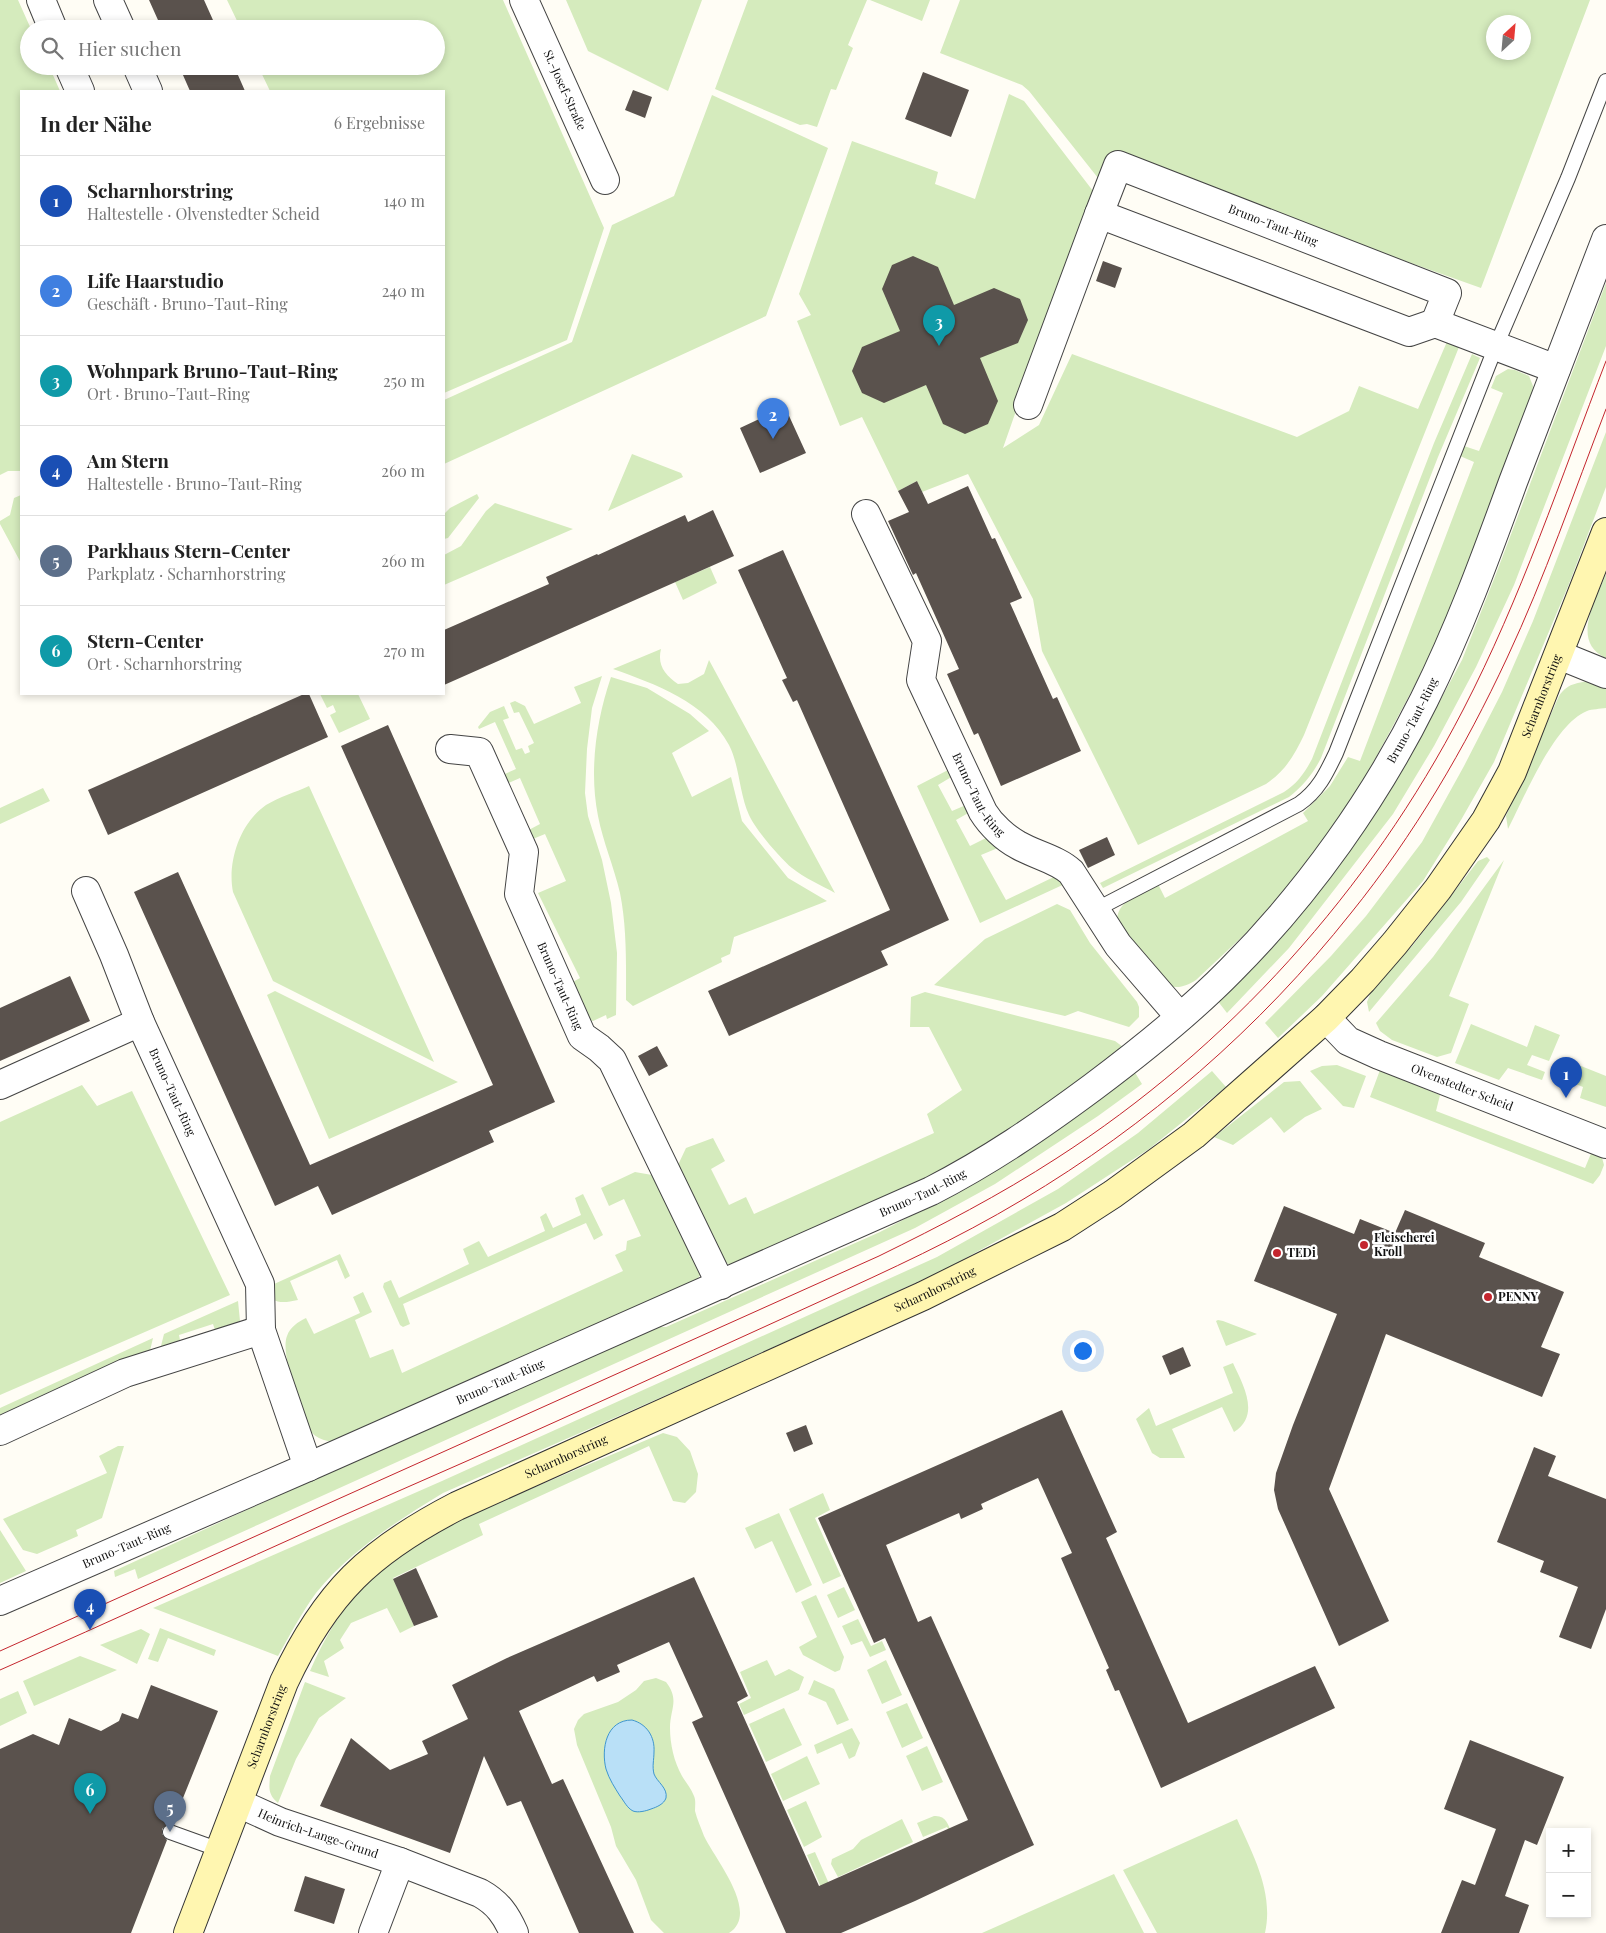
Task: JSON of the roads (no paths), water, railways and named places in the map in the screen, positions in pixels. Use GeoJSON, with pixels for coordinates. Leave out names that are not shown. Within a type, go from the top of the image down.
{"type":"FeatureCollection","features":[{"type":"Feature","properties":{"kind":"street"},"geometry":{"type":"LineString","coordinates":[[41,0],[49,20]]}},
{"type":"Feature","properties":{"kind":"street"},"geometry":{"type":"LineString","coordinates":[[108,0],[117,20]]}},
{"type":"Feature","properties":{"kind":"street","name":"St.-Josef-Straße"},"geometry":{"type":"LineString","coordinates":[[524,0],[604,180]]}},
{"type":"Feature","properties":{"kind":"street"},"geometry":{"type":"LineString","coordinates":[[73,75],[80,90]]}},
{"type":"Feature","properties":{"kind":"street"},"geometry":{"type":"LineString","coordinates":[[141,75],[148,90]]}},
{"type":"Feature","properties":{"kind":"street","name":"Bruno-Taut-Ring"},"geometry":{"type":"LineString","coordinates":[[1028,405],[1118,165],[1447,294],[1435,323]]}},
{"type":"Feature","properties":{"kind":"street"},"geometry":{"type":"LineString","coordinates":[[1099,214],[1409,332],[1435,323],[1556,369]]}},
{"type":"Feature","properties":{"kind":"street","name":"Bruno-Taut-Ring"},"geometry":{"type":"LineString","coordinates":[[0,1601],[923,1195],[993,1158],[1139,1052],[1230,971],[1300,892],[1354,819],[1411,725],[1435,677],[1468,600],[1606,240]]}},
{"type":"Feature","properties":{"kind":"street","name":"Bruno-Taut-Ring"},"geometry":{"type":"LineString","coordinates":[[866,514],[926,642],[921,680],[983,812],[994,825],[1018,845],[1067,868],[1118,945],[1180,1017]]}},
{"type":"Feature","properties":{"kind":"street","name":"Scharnhorstring"},"geometry":{"type":"LineString","coordinates":[[188,1933],[284,1682],[306,1638],[330,1602],[342,1587],[370,1560],[426,1522],[457,1506],[923,1296],[1062,1227],[1113,1194],[1194,1135],[1326,1018],[1417,916],[1486,820],[1512,772],[1606,532]]}},
{"type":"Feature","properties":{"kind":"street"},"geometry":{"type":"LineString","coordinates":[[1558,655],[1606,674]]}},
{"type":"Feature","properties":{"kind":"street","name":"Bruno-Taut-Ring"},"geometry":{"type":"LineString","coordinates":[[450,749],[479,752],[524,852],[519,894],[582,1036],[612,1060],[720,1285]]}},
{"type":"Feature","properties":{"kind":"street","name":"Bruno-Taut-Ring"},"geometry":{"type":"LineString","coordinates":[[86,892],[114,955],[140,1022],[260,1284],[261,1330],[308,1467]]}},
{"type":"Feature","properties":{"kind":"street","name":"Olvenstedter Scheid"},"geometry":{"type":"LineString","coordinates":[[1326,1018],[1348,1041],[1379,1055],[1606,1144]]}},
{"type":"Feature","properties":{"kind":"street"},"geometry":{"type":"LineString","coordinates":[[0,1085],[140,1022]]}},
{"type":"Feature","properties":{"kind":"street"},"geometry":{"type":"LineString","coordinates":[[0,1431],[125,1373],[261,1330]]}},
{"type":"Feature","properties":{"kind":"street","name":"Heinrich-Lange-Grund"},"geometry":{"type":"LineString","coordinates":[[238,1803],[280,1822],[400,1862],[487,1897],[504,1912],[514,1933]]}},
{"type":"Feature","properties":{"kind":"street"},"geometry":{"type":"LineString","coordinates":[[373,1933],[400,1862]]}},
{"type":"Feature","properties":{"kind":"lane"},"geometry":{"type":"LineString","coordinates":[[1095,910],[1299,804],[1322,783],[1336,753],[1496,346],[1568,178],[1606,81]]}},
{"type":"Feature","properties":{"kind":"lane"},"geometry":{"type":"LineString","coordinates":[[170,1832],[220,1850]]}},
{"type":"Feature","properties":{"kind":"water"},"geometry":{"type":"Polygon","coordinates":[[[632,1720],[646,1728],[651,1736],[654,1746],[654,1774],[666,1794],[665,1800],[660,1805],[640,1812],[635,1812],[627,1806],[612,1783],[606,1769],[604,1753],[607,1737],[611,1730],[623,1721],[632,1720]]]}},
{"type":"Feature","properties":{"kind":"tram line"},"geometry":{"type":"LineString","coordinates":[[0,1651],[879,1256],[970,1210],[1035,1172],[1120,1115],[1180,1067],[1236,1015],[1289,960],[1339,902],[1384,840],[1426,776],[1463,710],[1503,625],[1522,581],[1606,361]]}},
{"type":"Feature","properties":{"kind":"tram line"},"geometry":{"type":"LineString","coordinates":[[0,1670],[573,1414],[923,1254],[973,1228],[1069,1171],[1157,1107],[1200,1072],[1279,996],[1351,913],[1417,822],[1456,758],[1507,658],[1547,566],[1606,409]]}},
{"type":"Feature","properties":{"kind":"place","name":"Wohnpark Bruno-Taut-Ring"},"geometry":{"type":"Point","coordinates":[939,346]}},
{"type":"Feature","properties":{"kind":"place","name":"Life Haarstudio"},"geometry":{"type":"Point","coordinates":[773,439]}},
{"type":"Feature","properties":{"kind":"place","name":"Scharnhorstring"},"geometry":{"type":"Point","coordinates":[1566,1098]}},
{"type":"Feature","properties":{"kind":"place","name":"Fleischerei Kroll"},"geometry":{"type":"Point","coordinates":[1364,1245]}},
{"type":"Feature","properties":{"kind":"place","name":"TEDi"},"geometry":{"type":"Point","coordinates":[1277,1253]}},
{"type":"Feature","properties":{"kind":"place","name":"PENNY"},"geometry":{"type":"Point","coordinates":[1488,1297]}},
{"type":"Feature","properties":{"kind":"place","name":"Am Stern"},"geometry":{"type":"Point","coordinates":[90,1630]}},
{"type":"Feature","properties":{"kind":"place","name":"Stern-Center"},"geometry":{"type":"Point","coordinates":[90,1814]}},
{"type":"Feature","properties":{"kind":"place","name":"Parkhaus Stern-Center"},"geometry":{"type":"Point","coordinates":[170,1832]}}]}
